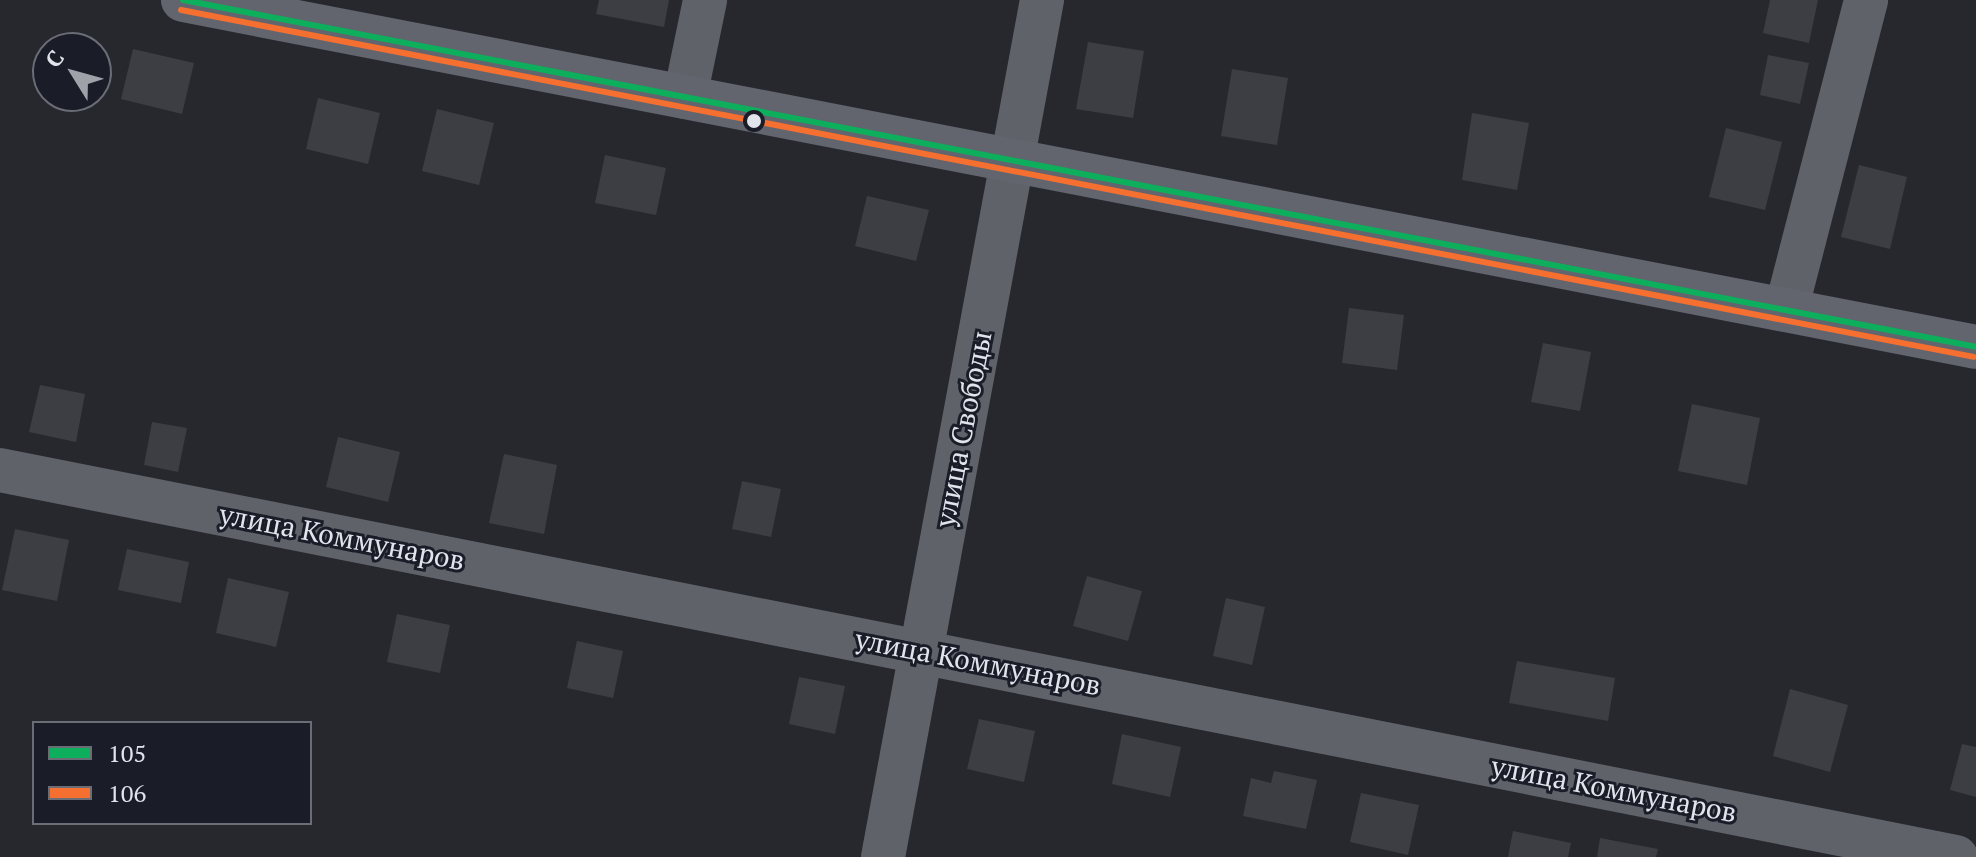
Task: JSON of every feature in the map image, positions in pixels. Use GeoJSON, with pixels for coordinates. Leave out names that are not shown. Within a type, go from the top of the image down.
{"type":"FeatureCollection","features":[{"type":"Feature","properties":{"kind":"street"},"geometry":{"type":"LineString","coordinates":[[183,0],[281,9],[685,97],[1976,347]]}},
{"type":"Feature","properties":{"kind":"street"},"geometry":{"type":"LineString","coordinates":[[685,97],[705,0]]}},
{"type":"Feature","properties":{"kind":"street","name":"улица Свободы"},"geometry":{"type":"LineString","coordinates":[[883,857],[1042,0]]}},
{"type":"Feature","properties":{"kind":"street"},"geometry":{"type":"LineString","coordinates":[[1786,310],[1866,0]]}},
{"type":"Feature","properties":{"kind":"street","name":"улица Коммунаров"},"geometry":{"type":"LineString","coordinates":[[0,470],[1956,857]]}},
{"type":"Feature","properties":{"kind":"building"},"geometry":{"type":"Polygon","coordinates":[[[599,0],[669,0],[664,27],[596,14],[599,0]]]}},
{"type":"Feature","properties":{"kind":"building"},"geometry":{"type":"Polygon","coordinates":[[[1770,0],[1818,0],[1809,43],[1763,33],[1770,0]]]}},
{"type":"Feature","properties":{"kind":"building"},"geometry":{"type":"Polygon","coordinates":[[[1088,42],[1144,51],[1133,118],[1076,109],[1088,42]]]}},
{"type":"Feature","properties":{"kind":"building"},"geometry":{"type":"Polygon","coordinates":[[[133,49],[194,63],[182,114],[121,99],[133,49]]]}},
{"type":"Feature","properties":{"kind":"building"},"geometry":{"type":"Polygon","coordinates":[[[1768,55],[1809,63],[1800,104],[1760,95],[1768,55]]]}},
{"type":"Feature","properties":{"kind":"building"},"geometry":{"type":"Polygon","coordinates":[[[1232,69],[1288,78],[1277,145],[1221,136],[1232,69]]]}},
{"type":"Feature","properties":{"kind":"building"},"geometry":{"type":"Polygon","coordinates":[[[318,98],[380,113],[368,164],[306,149],[318,98]]]}},
{"type":"Feature","properties":{"kind":"building"},"geometry":{"type":"Polygon","coordinates":[[[437,109],[494,123],[479,185],[422,171],[437,109]]]}},
{"type":"Feature","properties":{"kind":"building"},"geometry":{"type":"Polygon","coordinates":[[[1472,113],[1529,123],[1517,190],[1462,180],[1472,113]]]}},
{"type":"Feature","properties":{"kind":"building"},"geometry":{"type":"Polygon","coordinates":[[[1726,128],[1782,142],[1765,210],[1709,197],[1726,128]]]}},
{"type":"Feature","properties":{"kind":"building"},"geometry":{"type":"Polygon","coordinates":[[[605,155],[666,168],[656,215],[595,203],[605,155]]]}},
{"type":"Feature","properties":{"kind":"building"},"geometry":{"type":"Polygon","coordinates":[[[1859,165],[1907,177],[1890,249],[1841,237],[1859,165]]]}},
{"type":"Feature","properties":{"kind":"building"},"geometry":{"type":"Polygon","coordinates":[[[867,196],[929,210],[916,261],[855,246],[867,196]]]}},
{"type":"Feature","properties":{"kind":"building"},"geometry":{"type":"Polygon","coordinates":[[[1349,308],[1404,315],[1397,370],[1342,363],[1349,308]]]}},
{"type":"Feature","properties":{"kind":"building"},"geometry":{"type":"Polygon","coordinates":[[[1543,343],[1591,352],[1580,411],[1531,402],[1543,343]]]}},
{"type":"Feature","properties":{"kind":"building"},"geometry":{"type":"Polygon","coordinates":[[[40,385],[85,394],[76,442],[29,432],[40,385]]]}},
{"type":"Feature","properties":{"kind":"building"},"geometry":{"type":"Polygon","coordinates":[[[1692,404],[1760,418],[1747,485],[1678,471],[1692,404]]]}},
{"type":"Feature","properties":{"kind":"building"},"geometry":{"type":"Polygon","coordinates":[[[152,422],[187,428],[178,472],[144,465],[152,422]]]}},
{"type":"Feature","properties":{"kind":"building"},"geometry":{"type":"Polygon","coordinates":[[[338,437],[400,452],[388,502],[326,487],[338,437]]]}},
{"type":"Feature","properties":{"kind":"building"},"geometry":{"type":"Polygon","coordinates":[[[504,454],[557,465],[544,534],[489,523],[504,454]]]}},
{"type":"Feature","properties":{"kind":"building"},"geometry":{"type":"Polygon","coordinates":[[[742,481],[781,489],[771,537],[732,529],[742,481]]]}},
{"type":"Feature","properties":{"kind":"building"},"geometry":{"type":"Polygon","coordinates":[[[15,529],[69,540],[57,601],[2,590],[15,529]]]}},
{"type":"Feature","properties":{"kind":"building"},"geometry":{"type":"Polygon","coordinates":[[[127,549],[189,562],[181,603],[118,590],[127,549]]]}},
{"type":"Feature","properties":{"kind":"building"},"geometry":{"type":"Polygon","coordinates":[[[1087,576],[1142,591],[1128,641],[1073,626],[1087,576]]]}},
{"type":"Feature","properties":{"kind":"building"},"geometry":{"type":"Polygon","coordinates":[[[228,578],[289,592],[276,647],[216,633],[228,578]]]}},
{"type":"Feature","properties":{"kind":"building"},"geometry":{"type":"Polygon","coordinates":[[[1226,598],[1265,607],[1252,665],[1213,656],[1226,598]]]}},
{"type":"Feature","properties":{"kind":"building"},"geometry":{"type":"Polygon","coordinates":[[[397,614],[450,625],[440,673],[387,662],[397,614]]]}},
{"type":"Feature","properties":{"kind":"building"},"geometry":{"type":"Polygon","coordinates":[[[577,641],[623,651],[613,698],[567,688],[577,641]]]}},
{"type":"Feature","properties":{"kind":"building"},"geometry":{"type":"Polygon","coordinates":[[[1517,661],[1615,678],[1608,721],[1509,703],[1517,661]]]}},
{"type":"Feature","properties":{"kind":"building"},"geometry":{"type":"Polygon","coordinates":[[[799,677],[845,686],[835,734],[789,724],[799,677]]]}},
{"type":"Feature","properties":{"kind":"building"},"geometry":{"type":"Polygon","coordinates":[[[1790,689],[1848,705],[1830,772],[1773,756],[1790,689]]]}},
{"type":"Feature","properties":{"kind":"building"},"geometry":{"type":"Polygon","coordinates":[[[979,719],[1035,731],[1024,782],[967,769],[979,719]]]}},
{"type":"Feature","properties":{"kind":"building"},"geometry":{"type":"Polygon","coordinates":[[[1122,734],[1181,747],[1170,797],[1112,784],[1122,734]]]}},
{"type":"Feature","properties":{"kind":"building"},"geometry":{"type":"Polygon","coordinates":[[[1962,744],[1976,747],[1976,797],[1950,790],[1962,744]]]}},
{"type":"Feature","properties":{"kind":"building"},"geometry":{"type":"Polygon","coordinates":[[[1274,771],[1317,780],[1306,829],[1243,816],[1251,778],[1271,783],[1274,771]]]}},
{"type":"Feature","properties":{"kind":"building"},"geometry":{"type":"Polygon","coordinates":[[[1361,793],[1419,805],[1408,855],[1350,842],[1361,793]]]}},
{"type":"Feature","properties":{"kind":"building"},"geometry":{"type":"Polygon","coordinates":[[[1513,831],[1571,843],[1568,857],[1508,857],[1513,831]]]}},
{"type":"Feature","properties":{"kind":"building"},"geometry":{"type":"Polygon","coordinates":[[[1600,838],[1658,849],[1656,857],[1597,857],[1600,838]]]}},
{"type":"Feature","properties":{"kind":"transit line","name":"105"},"geometry":{"type":"LineString","coordinates":[[183,0],[1976,347]]}},
{"type":"Feature","properties":{"kind":"transit line","name":"106"},"geometry":{"type":"LineString","coordinates":[[181,10],[1974,357]]}}]}
